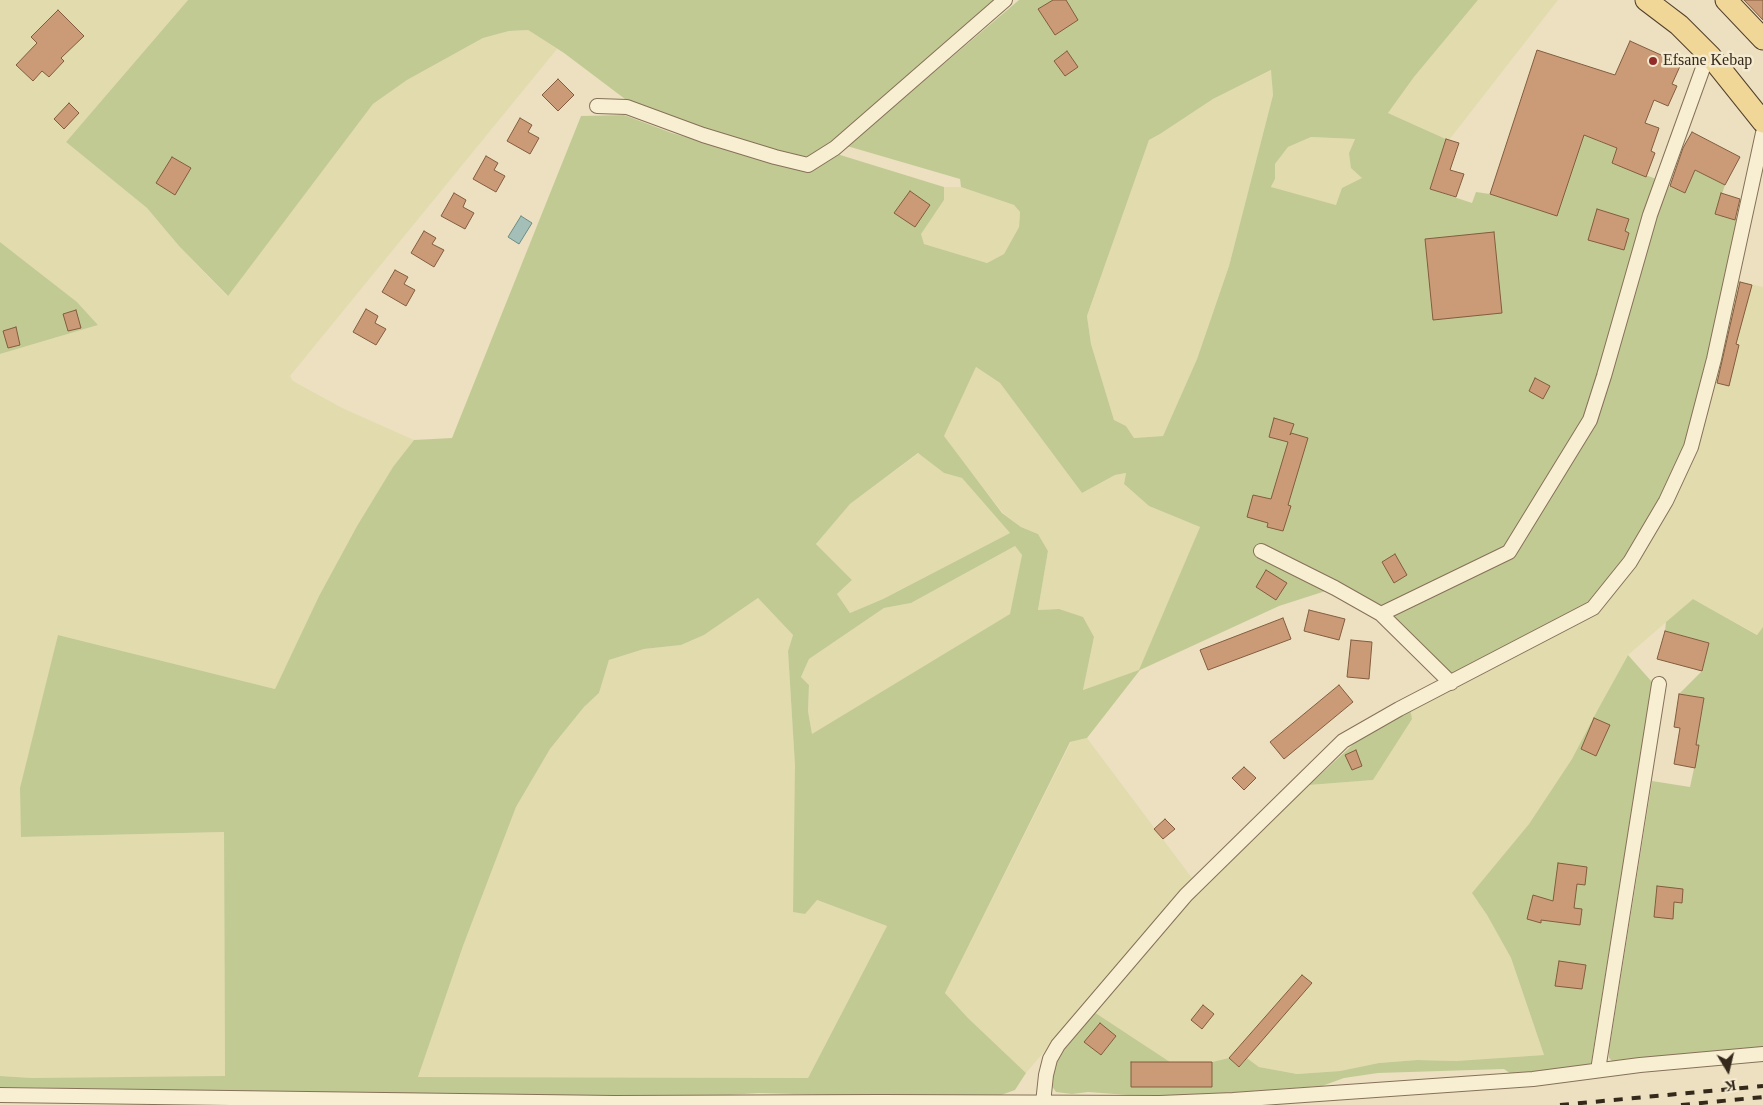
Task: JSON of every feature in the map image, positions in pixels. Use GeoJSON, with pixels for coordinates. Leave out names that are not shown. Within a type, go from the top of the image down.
{"type":"FeatureCollection","features":[{"type":"Feature","properties":{"kind":"main road"},"geometry":{"type":"LineString","coordinates":[[1726,0],[1763,39]]}},
{"type":"Feature","properties":{"kind":"main road"},"geometry":{"type":"LineString","coordinates":[[1654,2],[1730,78],[1763,122]]}},
{"type":"Feature","properties":{"kind":"street"},"geometry":{"type":"LineString","coordinates":[[597,106],[628,107],[703,135],[808,165],[835,148],[1005,0]]}},
{"type":"Feature","properties":{"kind":"street"},"geometry":{"type":"LineString","coordinates":[[1381,614],[1509,552],[1590,420],[1650,215],[1708,54]]}},
{"type":"Feature","properties":{"kind":"street"},"geometry":{"type":"LineString","coordinates":[[1043,1103],[1050,1058],[1058,1045],[1186,895],[1343,741],[1593,608],[1630,562],[1666,501],[1690,447],[1709,382],[1733,280],[1763,133]]}},
{"type":"Feature","properties":{"kind":"street"},"geometry":{"type":"LineString","coordinates":[[1261,551],[1335,588],[1381,614],[1451,683]]}},
{"type":"Feature","properties":{"kind":"street"},"geometry":{"type":"LineString","coordinates":[[1598,1070],[1659,684]]}},
{"type":"Feature","properties":{"kind":"street"},"geometry":{"type":"LineString","coordinates":[[0,1095],[614,1103],[1160,1103],[1233,1100],[1533,1079],[1598,1070],[1763,1054]]}},
{"type":"Feature","properties":{"kind":"shaded area"},"geometry":{"type":"Polygon","coordinates":[[[0,0],[188,0],[66,142],[147,208],[179,246],[227,296],[373,104],[407,80],[483,38],[509,31],[528,30],[557,49],[290,376],[293,381],[342,408],[414,440],[393,468],[357,526],[319,596],[275,689],[58,635],[22,837],[224,832],[225,1077],[32,1078],[0,1076],[0,354],[98,325],[77,302],[0,242],[0,0]]]}},
{"type":"Feature","properties":{"kind":"shaded area"},"geometry":{"type":"Polygon","coordinates":[[[1478,0],[1558,0],[1449,140],[1388,113],[1414,77],[1478,0]]]}},
{"type":"Feature","properties":{"kind":"shaded area"},"geometry":{"type":"Polygon","coordinates":[[[1272,70],[1273,95],[1229,266],[1197,359],[1163,436],[1134,438],[1126,426],[1114,420],[1091,344],[1087,316],[1149,140],[1213,99],[1272,70]]]}},
{"type":"Feature","properties":{"kind":"shaded area"},"geometry":{"type":"Polygon","coordinates":[[[1311,137],[1355,139],[1349,153],[1362,178],[1336,205],[1271,188],[1275,179],[1275,164],[1288,147],[1311,137]]]}},
{"type":"Feature","properties":{"kind":"shaded area"},"geometry":{"type":"Polygon","coordinates":[[[944,187],[961,187],[1014,205],[1020,212],[1019,227],[1004,254],[987,263],[924,244],[920,234],[944,200],[944,187]]]}},
{"type":"Feature","properties":{"kind":"shaded area"},"geometry":{"type":"Polygon","coordinates":[[[1733,280],[1763,287],[1763,627],[1758,635],[1693,599],[1628,655],[1573,759],[1529,824],[1473,893],[1511,958],[1544,1055],[1456,1061],[1417,1060],[1379,1063],[1340,1071],[1297,1074],[1259,1067],[1247,1058],[1302,975],[1229,1058],[1212,1062],[1170,1062],[1094,1012],[1189,903],[1309,785],[1373,780],[1410,709],[1480,668],[1733,280]]]}},
{"type":"Feature","properties":{"kind":"shaded area"},"geometry":{"type":"Polygon","coordinates":[[[976,367],[1000,383],[1082,493],[1115,475],[1126,473],[1124,484],[1149,506],[1200,527],[1140,670],[1083,690],[1094,637],[1059,609],[1038,610],[1048,551],[1038,534],[1021,527],[1003,513],[943,436],[976,367]]]}},
{"type":"Feature","properties":{"kind":"shaded area"},"geometry":{"type":"Polygon","coordinates":[[[919,453],[944,473],[962,478],[1010,533],[883,599],[850,613],[837,594],[852,580],[816,544],[850,504],[919,453]]]}},
{"type":"Feature","properties":{"kind":"shaded area"},"geometry":{"type":"Polygon","coordinates":[[[1015,546],[1022,555],[1011,614],[812,735],[808,711],[809,685],[801,677],[809,659],[884,608],[911,603],[1015,546]]]}},
{"type":"Feature","properties":{"kind":"shaded area"},"geometry":{"type":"Polygon","coordinates":[[[758,598],[793,635],[788,651],[795,766],[817,900],[887,926],[808,1078],[418,1077],[463,946],[516,807],[550,749],[584,707],[599,693],[609,660],[644,649],[681,645],[704,635],[758,598]]]}},
{"type":"Feature","properties":{"kind":"shaded area"},"geometry":{"type":"Polygon","coordinates":[[[1087,738],[1192,878],[1026,1073],[968,1018],[945,993],[1071,742],[1087,738]]]}},
{"type":"Feature","properties":{"kind":"green space"},"geometry":{"type":"Polygon","coordinates":[[[188,0],[996,0],[821,150],[805,158],[677,120],[625,99],[564,53],[528,30],[509,31],[483,38],[407,80],[373,104],[228,296],[179,246],[147,208],[66,142],[188,0]]]}},
{"type":"Feature","properties":{"kind":"green space"},"geometry":{"type":"Polygon","coordinates":[[[1019,0],[1478,0],[1414,77],[1388,113],[1446,139],[1430,189],[1472,203],[1476,192],[1490,194],[1557,215],[1604,72],[1596,140],[1617,148],[1612,163],[1662,181],[1668,186],[1685,193],[1695,170],[1725,185],[1715,214],[1744,222],[1709,382],[1666,501],[1593,608],[1451,683],[1381,614],[1335,588],[1279,606],[1140,670],[1087,738],[1070,742],[945,993],[968,1018],[1026,1073],[1015,1090],[998,1096],[965,1099],[759,1093],[685,1098],[0,1087],[0,1076],[32,1078],[225,1076],[224,832],[21,837],[20,788],[58,635],[275,689],[319,596],[357,526],[393,467],[414,440],[452,438],[581,116],[624,115],[672,133],[804,171],[816,168],[837,154],[944,187],[944,200],[921,234],[924,244],[987,263],[1004,254],[1019,227],[1020,212],[1014,205],[961,187],[960,179],[847,146],[1019,0]],[[1271,70],[1213,99],[1149,140],[1087,316],[1091,344],[1114,420],[1126,426],[1134,438],[1163,436],[1197,359],[1229,266],[1273,95],[1271,70]],[[1311,137],[1288,147],[1275,164],[1275,179],[1271,187],[1336,205],[1342,188],[1362,178],[1351,168],[1349,153],[1355,139],[1311,137]],[[976,367],[944,436],[1002,513],[1021,527],[1038,534],[1048,551],[1038,610],[1059,609],[1083,617],[1094,637],[1083,690],[1139,670],[1200,527],[1149,506],[1124,484],[1126,473],[1115,475],[1082,493],[1000,383],[976,367]],[[918,453],[850,504],[816,544],[852,580],[837,594],[850,613],[883,599],[1010,533],[962,478],[944,473],[918,453]],[[1015,546],[911,603],[884,608],[809,659],[801,677],[809,685],[808,711],[812,734],[1010,614],[1022,555],[1015,546]],[[758,598],[704,635],[681,645],[644,649],[609,660],[599,693],[584,707],[550,749],[516,807],[463,946],[418,1077],[808,1078],[887,926],[817,900],[805,914],[793,912],[795,766],[788,651],[793,635],[758,598]]]}},
{"type":"Feature","properties":{"kind":"green space"},"geometry":{"type":"Polygon","coordinates":[[[0,242],[77,302],[98,325],[0,354],[0,242]]]}},
{"type":"Feature","properties":{"kind":"green space"},"geometry":{"type":"Polygon","coordinates":[[[1693,599],[1757,635],[1763,627],[1763,1047],[1613,1062],[1609,1058],[1609,1051],[1652,781],[1690,787],[1699,745],[1678,741],[1681,728],[1698,731],[1704,698],[1679,694],[1702,671],[1709,643],[1665,631],[1666,622],[1693,599]]]}},
{"type":"Feature","properties":{"kind":"green space"},"geometry":{"type":"Polygon","coordinates":[[[1628,655],[1652,682],[1591,1064],[1529,1075],[1511,1074],[1504,1069],[1378,1073],[1344,1078],[1322,1086],[1155,1097],[1088,1092],[1072,1094],[1056,1092],[1051,1085],[1052,1070],[1065,1043],[1094,1012],[1170,1062],[1131,1062],[1131,1087],[1212,1087],[1212,1062],[1229,1058],[1239,1067],[1247,1058],[1259,1067],[1297,1074],[1340,1071],[1379,1063],[1417,1060],[1456,1061],[1544,1055],[1511,958],[1487,915],[1472,893],[1529,824],[1572,759],[1628,655]]]}},
{"type":"Feature","properties":{"kind":"green space"},"geometry":{"type":"Polygon","coordinates":[[[1410,709],[1412,719],[1373,780],[1309,785],[1361,737],[1410,709]]]}},
{"type":"Feature","properties":{"kind":"water"},"geometry":{"type":"Polygon","coordinates":[[[521,216],[532,223],[519,244],[508,237],[521,216]]]}},
{"type":"Feature","properties":{"kind":"building"},"geometry":{"type":"Polygon","coordinates":[[[1053,0],[1066,0],[1078,20],[1055,35],[1038,9],[1053,0]]]}},
{"type":"Feature","properties":{"kind":"building"},"geometry":{"type":"Polygon","coordinates":[[[1744,0],[1763,0],[1763,20],[1744,0]]]}},
{"type":"Feature","properties":{"kind":"building"},"geometry":{"type":"Polygon","coordinates":[[[58,10],[84,36],[61,58],[64,61],[49,77],[42,71],[33,81],[16,65],[37,43],[31,37],[58,10]]]}},
{"type":"Feature","properties":{"kind":"building"},"geometry":{"type":"Polygon","coordinates":[[[1630,41],[1681,64],[1672,84],[1677,86],[1668,106],[1654,100],[1645,123],[1659,128],[1651,151],[1655,153],[1646,177],[1612,163],[1617,148],[1584,135],[1557,216],[1490,194],[1537,50],[1615,75],[1630,41]]]}},
{"type":"Feature","properties":{"kind":"building"},"geometry":{"type":"Polygon","coordinates":[[[1067,51],[1078,67],[1065,76],[1054,61],[1067,51]]]}},
{"type":"Feature","properties":{"kind":"building"},"geometry":{"type":"Polygon","coordinates":[[[558,79],[574,95],[558,111],[542,95],[558,79]]]}},
{"type":"Feature","properties":{"kind":"building"},"geometry":{"type":"Polygon","coordinates":[[[69,103],[79,113],[64,129],[54,119],[69,103]]]}},
{"type":"Feature","properties":{"kind":"building"},"geometry":{"type":"Polygon","coordinates":[[[520,118],[532,125],[528,132],[539,138],[530,154],[507,141],[520,118]]]}},
{"type":"Feature","properties":{"kind":"building"},"geometry":{"type":"Polygon","coordinates":[[[1692,132],[1740,157],[1725,185],[1695,170],[1685,193],[1670,186],[1683,148],[1692,132]]]}},
{"type":"Feature","properties":{"kind":"building"},"geometry":{"type":"Polygon","coordinates":[[[1446,139],[1459,143],[1450,170],[1464,174],[1456,197],[1430,189],[1446,139]]]}},
{"type":"Feature","properties":{"kind":"building"},"geometry":{"type":"Polygon","coordinates":[[[486,156],[498,163],[494,170],[505,176],[496,192],[473,179],[486,156]]]}},
{"type":"Feature","properties":{"kind":"building"},"geometry":{"type":"Polygon","coordinates":[[[172,157],[191,168],[175,195],[156,183],[172,157]]]}},
{"type":"Feature","properties":{"kind":"building"},"geometry":{"type":"Polygon","coordinates":[[[910,191],[930,205],[915,227],[894,213],[910,191]]]}},
{"type":"Feature","properties":{"kind":"building"},"geometry":{"type":"Polygon","coordinates":[[[454,193],[466,200],[463,207],[474,213],[465,229],[441,216],[454,193]]]}},
{"type":"Feature","properties":{"kind":"building"},"geometry":{"type":"Polygon","coordinates":[[[1721,193],[1740,199],[1735,220],[1715,214],[1721,193]]]}},
{"type":"Feature","properties":{"kind":"building"},"geometry":{"type":"Polygon","coordinates":[[[1597,209],[1629,219],[1625,231],[1629,233],[1624,250],[1588,240],[1597,209]]]}},
{"type":"Feature","properties":{"kind":"building"},"geometry":{"type":"Polygon","coordinates":[[[424,231],[436,238],[432,244],[444,250],[434,267],[411,253],[424,231]]]}},
{"type":"Feature","properties":{"kind":"building"},"geometry":{"type":"Polygon","coordinates":[[[1494,232],[1502,313],[1433,320],[1425,239],[1494,232]]]}},
{"type":"Feature","properties":{"kind":"building"},"geometry":{"type":"Polygon","coordinates":[[[395,270],[408,277],[404,284],[415,290],[406,306],[382,292],[395,270]]]}},
{"type":"Feature","properties":{"kind":"building"},"geometry":{"type":"Polygon","coordinates":[[[1740,282],[1752,285],[1736,344],[1739,345],[1729,386],[1717,383],[1740,282]]]}},
{"type":"Feature","properties":{"kind":"building"},"geometry":{"type":"Polygon","coordinates":[[[366,309],[378,316],[375,323],[386,329],[376,345],[353,332],[366,309]]]}},
{"type":"Feature","properties":{"kind":"building"},"geometry":{"type":"Polygon","coordinates":[[[76,310],[81,328],[68,331],[63,314],[76,310]]]}},
{"type":"Feature","properties":{"kind":"building"},"geometry":{"type":"Polygon","coordinates":[[[16,327],[20,345],[8,348],[3,331],[16,327]]]}},
{"type":"Feature","properties":{"kind":"building"},"geometry":{"type":"Polygon","coordinates":[[[1535,378],[1550,386],[1543,399],[1529,391],[1535,378]]]}},
{"type":"Feature","properties":{"kind":"building"},"geometry":{"type":"Polygon","coordinates":[[[1274,418],[1294,424],[1290,435],[1291,433],[1308,438],[1288,505],[1291,506],[1283,531],[1267,527],[1268,523],[1247,517],[1253,495],[1271,499],[1288,442],[1269,437],[1274,418]]]}},
{"type":"Feature","properties":{"kind":"building"},"geometry":{"type":"Polygon","coordinates":[[[1395,554],[1407,575],[1394,583],[1382,562],[1395,554]]]}},
{"type":"Feature","properties":{"kind":"building"},"geometry":{"type":"Polygon","coordinates":[[[1266,570],[1287,583],[1276,600],[1256,587],[1266,570]]]}},
{"type":"Feature","properties":{"kind":"building"},"geometry":{"type":"Polygon","coordinates":[[[1309,610],[1345,619],[1339,640],[1304,631],[1309,610]]]}},
{"type":"Feature","properties":{"kind":"building"},"geometry":{"type":"Polygon","coordinates":[[[1283,618],[1291,639],[1208,670],[1200,650],[1283,618]]]}},
{"type":"Feature","properties":{"kind":"building"},"geometry":{"type":"Polygon","coordinates":[[[1665,631],[1709,643],[1702,671],[1657,659],[1665,631]]]}},
{"type":"Feature","properties":{"kind":"building"},"geometry":{"type":"Polygon","coordinates":[[[1351,640],[1372,642],[1369,679],[1347,677],[1351,640]]]}},
{"type":"Feature","properties":{"kind":"building"},"geometry":{"type":"Polygon","coordinates":[[[1339,685],[1353,702],[1284,759],[1270,742],[1339,685]]]}},
{"type":"Feature","properties":{"kind":"building"},"geometry":{"type":"Polygon","coordinates":[[[1679,694],[1704,698],[1696,745],[1699,745],[1695,768],[1674,764],[1680,728],[1674,727],[1679,694]]]}},
{"type":"Feature","properties":{"kind":"building"},"geometry":{"type":"Polygon","coordinates":[[[1594,718],[1610,725],[1596,756],[1581,749],[1594,718]]]}},
{"type":"Feature","properties":{"kind":"building"},"geometry":{"type":"Polygon","coordinates":[[[1356,750],[1362,766],[1352,770],[1345,755],[1356,750]]]}},
{"type":"Feature","properties":{"kind":"building"},"geometry":{"type":"Polygon","coordinates":[[[1244,767],[1256,778],[1244,790],[1232,778],[1244,767]]]}},
{"type":"Feature","properties":{"kind":"building"},"geometry":{"type":"Polygon","coordinates":[[[1165,819],[1175,829],[1163,839],[1154,829],[1165,819]]]}},
{"type":"Feature","properties":{"kind":"building"},"geometry":{"type":"Polygon","coordinates":[[[1558,863],[1587,867],[1585,885],[1577,884],[1574,908],[1582,909],[1580,925],[1541,920],[1541,923],[1527,919],[1533,895],[1553,901],[1558,863]]]}},
{"type":"Feature","properties":{"kind":"building"},"geometry":{"type":"Polygon","coordinates":[[[1657,886],[1683,889],[1682,903],[1674,902],[1673,919],[1654,917],[1657,886]]]}},
{"type":"Feature","properties":{"kind":"building"},"geometry":{"type":"Polygon","coordinates":[[[1559,961],[1586,965],[1582,989],[1555,986],[1559,961]]]}},
{"type":"Feature","properties":{"kind":"building"},"geometry":{"type":"Polygon","coordinates":[[[1302,975],[1312,983],[1239,1067],[1229,1058],[1302,975]]]}},
{"type":"Feature","properties":{"kind":"building"},"geometry":{"type":"Polygon","coordinates":[[[1203,1005],[1214,1014],[1202,1029],[1191,1020],[1203,1005]]]}},
{"type":"Feature","properties":{"kind":"building"},"geometry":{"type":"Polygon","coordinates":[[[1100,1023],[1116,1036],[1101,1055],[1084,1042],[1100,1023]]]}},
{"type":"Feature","properties":{"kind":"building"},"geometry":{"type":"Polygon","coordinates":[[[1131,1062],[1212,1062],[1212,1087],[1131,1087],[1131,1062]]]}},
{"type":"Feature","properties":{"kind":"railway"},"geometry":{"type":"LineString","coordinates":[[1560,1105],[1763,1086]]}},
{"type":"Feature","properties":{"kind":"railway"},"geometry":{"type":"LineString","coordinates":[[1681,1105],[1763,1097]]}},
{"type":"Feature","properties":{"kind":"place","name":"Efsane Kebap"},"geometry":{"type":"Point","coordinates":[1653,61]}}]}
